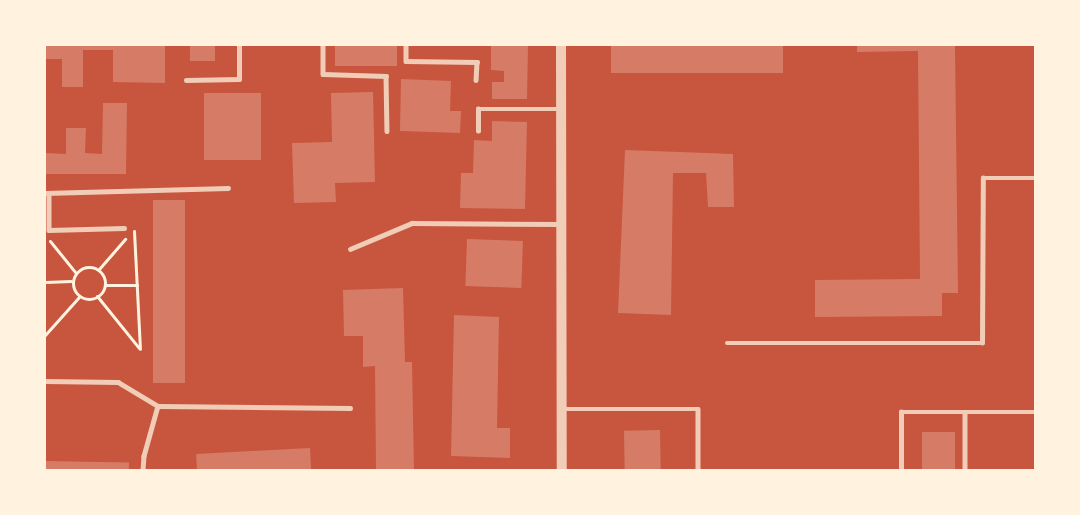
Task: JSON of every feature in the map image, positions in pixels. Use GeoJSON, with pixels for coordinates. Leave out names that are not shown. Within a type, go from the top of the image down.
{"type":"FeatureCollection","features":[{"type":"Feature","properties":{"kind":"street"},"geometry":{"type":"LineString","coordinates":[[561,45],[562,470]]}},
{"type":"Feature","properties":{"kind":"lane"},"geometry":{"type":"LineString","coordinates":[[186,80],[239,79],[239,45]]}},
{"type":"Feature","properties":{"kind":"lane"},"geometry":{"type":"LineString","coordinates":[[324,45],[324,74],[387,76],[387,131]]}},
{"type":"Feature","properties":{"kind":"lane"},"geometry":{"type":"LineString","coordinates":[[406,45],[406,61],[477,62],[476,80]]}},
{"type":"Feature","properties":{"kind":"lane"},"geometry":{"type":"LineString","coordinates":[[478,131],[478,109],[561,109]]}},
{"type":"Feature","properties":{"kind":"lane"},"geometry":{"type":"LineString","coordinates":[[727,343],[982,343],[983,178],[1035,178]]}},
{"type":"Feature","properties":{"kind":"lane"},"geometry":{"type":"LineString","coordinates":[[124,228],[50,230],[47,193],[228,188]]}},
{"type":"Feature","properties":{"kind":"lane"},"geometry":{"type":"LineString","coordinates":[[350,249],[412,224],[561,224]]}},
{"type":"Feature","properties":{"kind":"lane"},"geometry":{"type":"LineString","coordinates":[[45,381],[118,382],[158,406],[350,408]]}},
{"type":"Feature","properties":{"kind":"lane"},"geometry":{"type":"LineString","coordinates":[[143,470],[144,456],[158,406]]}},
{"type":"Feature","properties":{"kind":"lane"},"geometry":{"type":"LineString","coordinates":[[562,409],[698,410],[699,470]]}},
{"type":"Feature","properties":{"kind":"lane"},"geometry":{"type":"LineString","coordinates":[[901,470],[901,412],[1035,411]]}},
{"type":"Feature","properties":{"kind":"lane"},"geometry":{"type":"LineString","coordinates":[[965,412],[965,470]]}},
{"type":"Feature","properties":{"kind":"path"},"geometry":{"type":"LineString","coordinates":[[96,296],[140,349],[134,229],[99,269]]}},
{"type":"Feature","properties":{"kind":"path"},"geometry":{"type":"LineString","coordinates":[[46,235],[75,272]]}},
{"type":"Feature","properties":{"kind":"path"},"geometry":{"type":"LineString","coordinates":[[45,335],[79,297],[96,296],[104,292],[106,285],[104,274],[99,269],[89,268],[75,272]]}},
{"type":"Feature","properties":{"kind":"path"},"geometry":{"type":"LineString","coordinates":[[75,272],[71,281],[72,290],[79,297]]}},
{"type":"Feature","properties":{"kind":"path"},"geometry":{"type":"LineString","coordinates":[[45,282],[71,281]]}},
{"type":"Feature","properties":{"kind":"path"},"geometry":{"type":"LineString","coordinates":[[106,285],[137,285]]}},
{"type":"Feature","properties":{"kind":"building"},"geometry":{"type":"Polygon","coordinates":[[[45,45],[165,45],[165,83],[113,82],[113,50],[83,50],[83,87],[62,87],[62,59],[45,59],[45,45]]]}},
{"type":"Feature","properties":{"kind":"building"},"geometry":{"type":"Polygon","coordinates":[[[190,45],[215,45],[215,61],[190,61],[190,45]]]}},
{"type":"Feature","properties":{"kind":"building"},"geometry":{"type":"Polygon","coordinates":[[[335,45],[397,45],[397,66],[335,66],[335,45]]]}},
{"type":"Feature","properties":{"kind":"building"},"geometry":{"type":"Polygon","coordinates":[[[491,45],[528,45],[527,99],[492,99],[492,82],[504,82],[504,71],[491,70],[491,45]]]}},
{"type":"Feature","properties":{"kind":"building"},"geometry":{"type":"Polygon","coordinates":[[[611,45],[783,45],[783,73],[611,73],[611,45]]]}},
{"type":"Feature","properties":{"kind":"building"},"geometry":{"type":"Polygon","coordinates":[[[857,45],[955,45],[958,293],[942,293],[942,316],[815,317],[815,280],[920,279],[918,51],[857,52],[857,45]]]}},
{"type":"Feature","properties":{"kind":"building"},"geometry":{"type":"Polygon","coordinates":[[[401,79],[451,81],[450,111],[461,111],[460,133],[400,131],[401,79]]]}},
{"type":"Feature","properties":{"kind":"building"},"geometry":{"type":"Polygon","coordinates":[[[373,92],[375,182],[335,183],[336,202],[294,203],[292,143],[332,142],[331,93],[373,92]]]}},
{"type":"Feature","properties":{"kind":"building"},"geometry":{"type":"Polygon","coordinates":[[[204,93],[261,93],[261,160],[204,160],[204,93]]]}},
{"type":"Feature","properties":{"kind":"building"},"geometry":{"type":"Polygon","coordinates":[[[103,103],[127,103],[126,174],[45,174],[45,153],[66,154],[66,128],[86,128],[85,153],[102,154],[103,103]]]}},
{"type":"Feature","properties":{"kind":"building"},"geometry":{"type":"Polygon","coordinates":[[[492,121],[527,122],[525,209],[460,208],[461,173],[473,173],[474,140],[492,141],[492,121]]]}},
{"type":"Feature","properties":{"kind":"building"},"geometry":{"type":"Polygon","coordinates":[[[625,150],[733,154],[734,207],[708,207],[706,173],[673,173],[671,315],[618,313],[625,150]]]}},
{"type":"Feature","properties":{"kind":"building"},"geometry":{"type":"Polygon","coordinates":[[[153,200],[185,200],[185,383],[153,383],[153,200]]]}},
{"type":"Feature","properties":{"kind":"building"},"geometry":{"type":"Polygon","coordinates":[[[467,239],[523,241],[521,288],[465,286],[467,239]]]}},
{"type":"Feature","properties":{"kind":"building"},"geometry":{"type":"Polygon","coordinates":[[[403,288],[405,362],[412,362],[414,470],[376,470],[375,366],[363,367],[363,336],[344,336],[343,290],[403,288]]]}},
{"type":"Feature","properties":{"kind":"building"},"geometry":{"type":"Polygon","coordinates":[[[454,315],[499,317],[497,428],[510,428],[510,458],[451,456],[454,315]]]}},
{"type":"Feature","properties":{"kind":"building"},"geometry":{"type":"Polygon","coordinates":[[[660,430],[661,470],[625,470],[624,431],[660,430]]]}},
{"type":"Feature","properties":{"kind":"building"},"geometry":{"type":"Polygon","coordinates":[[[922,432],[955,432],[955,470],[922,470],[922,432]]]}},
{"type":"Feature","properties":{"kind":"building"},"geometry":{"type":"Polygon","coordinates":[[[310,448],[311,470],[197,470],[196,454],[310,448]]]}},
{"type":"Feature","properties":{"kind":"building"},"geometry":{"type":"Polygon","coordinates":[[[45,461],[129,462],[129,470],[45,470],[45,461]]]}}]}
